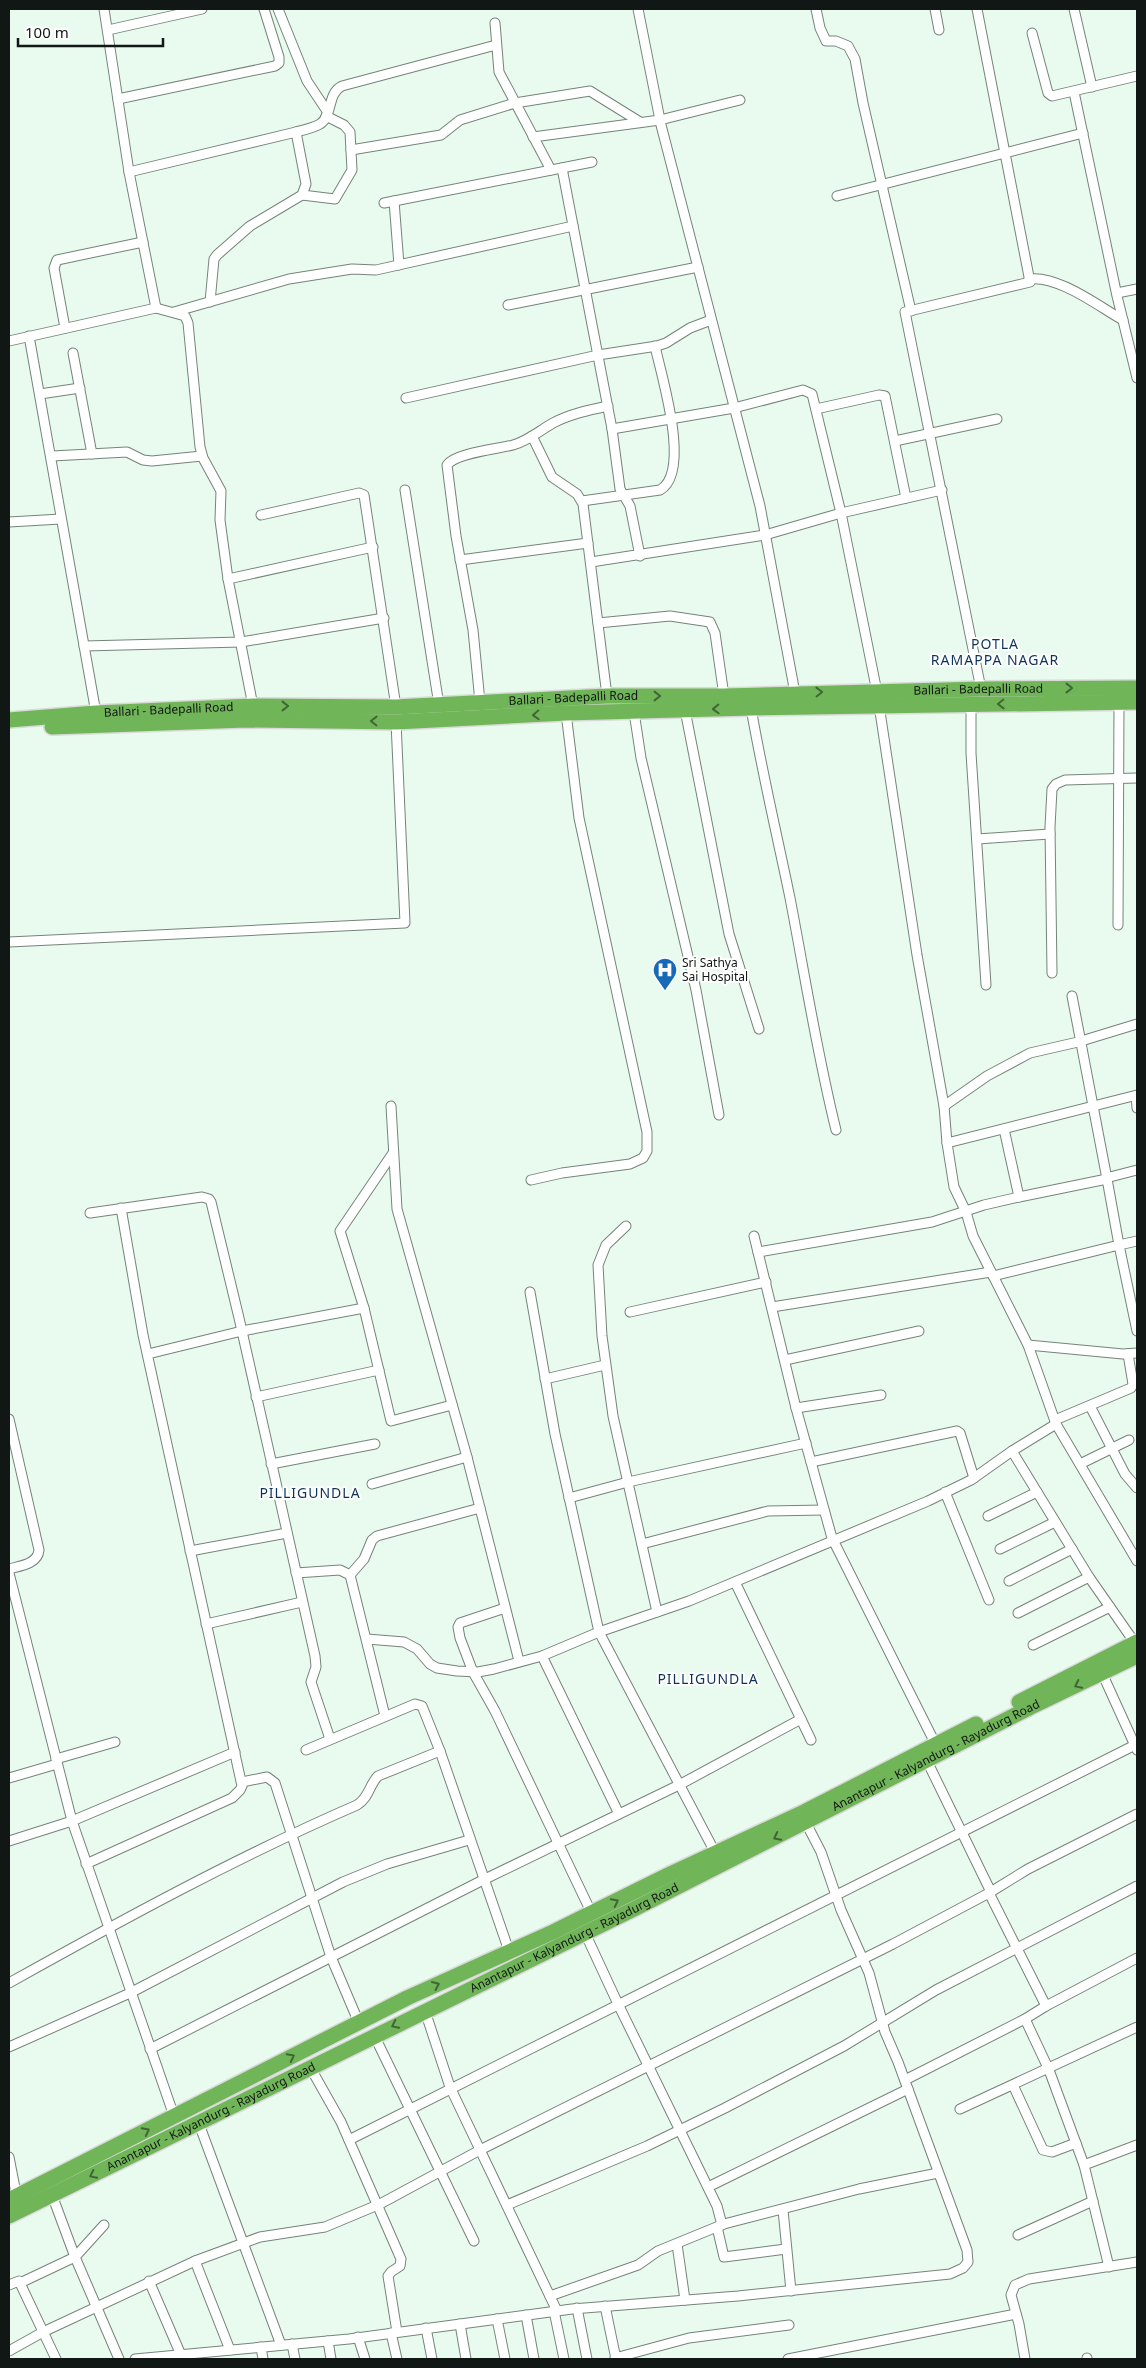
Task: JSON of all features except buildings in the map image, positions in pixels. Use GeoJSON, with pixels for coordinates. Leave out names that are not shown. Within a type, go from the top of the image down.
{"type":"FeatureCollection","features":[{"type":"Feature","properties":{"kind":"highway","name":"Ballari - Badepalli Road"},"geometry":{"type":"LineString","coordinates":[[9,730],[396,714],[634,712],[751,708],[982,689],[1137,688]]}},
{"type":"Feature","properties":{"kind":"highway","name":"Ballari - Badepalli Road"},"geometry":{"type":"LineString","coordinates":[[9,720],[96,713],[253,706],[396,714],[439,705],[607,696],[724,696],[795,693],[971,705],[1137,702]]}},
{"type":"Feature","properties":{"kind":"highway","name":"Anantapur - Kalyandurg - Rayadurg Road"},"geometry":{"type":"LineString","coordinates":[[13,2206],[52,2195],[199,2124],[374,2035],[586,1933],[718,1860],[936,1745],[1136,1647]]}},
{"type":"Feature","properties":{"kind":"highway","name":"Anantapur - Kalyandurg - Rayadurg Road"},"geometry":{"type":"LineString","coordinates":[[13,2206],[174,2116],[359,2022],[592,1914],[668,1875],[718,1860],[806,1823],[1102,1673],[1136,1647]]}},
{"type":"Feature","properties":{"kind":"street"},"geometry":{"type":"LineString","coordinates":[[104,9],[129,172],[156,308]]}},
{"type":"Feature","properties":{"kind":"street"},"geometry":{"type":"LineString","coordinates":[[108,30],[202,9]]}},
{"type":"Feature","properties":{"kind":"street"},"geometry":{"type":"LineString","coordinates":[[118,100],[275,66],[279,63],[279,57],[264,9]]}},
{"type":"Feature","properties":{"kind":"street"},"geometry":{"type":"LineString","coordinates":[[210,302],[213,264],[217,254],[250,226],[302,195],[337,198],[351,174],[350,132],[348,128],[327,114],[307,81],[278,9]]}},
{"type":"Feature","properties":{"kind":"street"},"geometry":{"type":"LineString","coordinates":[[638,9],[660,120],[765,535],[795,693]]}},
{"type":"Feature","properties":{"kind":"street"},"geometry":{"type":"LineString","coordinates":[[816,9],[820,28],[825,38],[848,46],[855,59],[863,103],[911,311]]}},
{"type":"Feature","properties":{"kind":"street"},"geometry":{"type":"LineString","coordinates":[[935,9],[939,30]]}},
{"type":"Feature","properties":{"kind":"street"},"geometry":{"type":"LineString","coordinates":[[978,9],[1030,282],[905,312],[982,689]]}},
{"type":"Feature","properties":{"kind":"street"},"geometry":{"type":"LineString","coordinates":[[1074,9],[1092,87]]}},
{"type":"Feature","properties":{"kind":"street"},"geometry":{"type":"LineString","coordinates":[[495,23],[499,72],[551,170]]}},
{"type":"Feature","properties":{"kind":"street"},"geometry":{"type":"LineString","coordinates":[[1032,33],[1049,95],[1054,96],[1074,92],[1137,76]]}},
{"type":"Feature","properties":{"kind":"street"},"geometry":{"type":"LineString","coordinates":[[129,172],[296,132],[321,124],[327,114],[334,91],[342,86],[496,45]]}},
{"type":"Feature","properties":{"kind":"street"},"geometry":{"type":"LineString","coordinates":[[351,150],[442,135],[460,120],[515,103],[590,91],[640,122]]}},
{"type":"Feature","properties":{"kind":"street"},"geometry":{"type":"LineString","coordinates":[[1074,92],[1137,378]]}},
{"type":"Feature","properties":{"kind":"street"},"geometry":{"type":"LineString","coordinates":[[533,137],[660,120],[740,100]]}},
{"type":"Feature","properties":{"kind":"street"},"geometry":{"type":"LineString","coordinates":[[296,132],[306,184],[302,195]]}},
{"type":"Feature","properties":{"kind":"street"},"geometry":{"type":"LineString","coordinates":[[837,196],[1083,133]]}},
{"type":"Feature","properties":{"kind":"street"},"geometry":{"type":"LineString","coordinates":[[384,203],[592,162]]}},
{"type":"Feature","properties":{"kind":"street"},"geometry":{"type":"LineString","coordinates":[[562,168],[608,406],[619,483],[630,506],[640,556]]}},
{"type":"Feature","properties":{"kind":"street"},"geometry":{"type":"LineString","coordinates":[[394,201],[399,265]]}},
{"type":"Feature","properties":{"kind":"street"},"geometry":{"type":"LineString","coordinates":[[174,312],[289,280],[352,269],[376,270],[574,226]]}},
{"type":"Feature","properties":{"kind":"street"},"geometry":{"type":"LineString","coordinates":[[65,328],[54,268],[57,260],[143,242]]}},
{"type":"Feature","properties":{"kind":"street"},"geometry":{"type":"LineString","coordinates":[[508,305],[698,267]]}},
{"type":"Feature","properties":{"kind":"street"},"geometry":{"type":"LineString","coordinates":[[1029,279],[1040,278],[1055,282],[1123,320]]}},
{"type":"Feature","properties":{"kind":"street"},"geometry":{"type":"LineString","coordinates":[[1117,293],[1137,289]]}},
{"type":"Feature","properties":{"kind":"street"},"geometry":{"type":"LineString","coordinates":[[9,341],[156,308],[184,316],[188,324],[202,456],[221,491],[220,520],[228,579],[253,706]]}},
{"type":"Feature","properties":{"kind":"street"},"geometry":{"type":"LineString","coordinates":[[406,398],[598,355],[655,346],[666,343],[690,328],[711,320]]}},
{"type":"Feature","properties":{"kind":"street"},"geometry":{"type":"LineString","coordinates":[[29,336],[52,456],[61,519],[96,713]]}},
{"type":"Feature","properties":{"kind":"street"},"geometry":{"type":"LineString","coordinates":[[582,501],[624,496],[664,488],[675,460],[671,419],[655,346]]}},
{"type":"Feature","properties":{"kind":"street"},"geometry":{"type":"LineString","coordinates":[[73,353],[92,454]]}},
{"type":"Feature","properties":{"kind":"street"},"geometry":{"type":"LineString","coordinates":[[40,394],[80,388]]}},
{"type":"Feature","properties":{"kind":"street"},"geometry":{"type":"LineString","coordinates":[[612,429],[734,408],[803,390],[812,394],[841,513],[878,699],[917,955],[944,1106],[947,1143],[954,1187],[966,1212],[973,1236],[1028,1345],[1056,1422],[1137,1561]]}},
{"type":"Feature","properties":{"kind":"street"},"geometry":{"type":"LineString","coordinates":[[816,409],[882,395],[886,398],[906,498]]}},
{"type":"Feature","properties":{"kind":"street"},"geometry":{"type":"LineString","coordinates":[[480,702],[473,630],[460,560],[447,468],[449,462],[513,445],[574,414],[608,406]]}},
{"type":"Feature","properties":{"kind":"street"},"geometry":{"type":"LineString","coordinates":[[895,441],[997,419]]}},
{"type":"Feature","properties":{"kind":"street"},"geometry":{"type":"LineString","coordinates":[[532,436],[552,476],[576,494],[582,501],[607,696]]}},
{"type":"Feature","properties":{"kind":"street"},"geometry":{"type":"LineString","coordinates":[[52,456],[127,452],[152,462],[202,456]]}},
{"type":"Feature","properties":{"kind":"street"},"geometry":{"type":"LineString","coordinates":[[405,490],[439,705]]}},
{"type":"Feature","properties":{"kind":"street"},"geometry":{"type":"LineString","coordinates":[[590,562],[640,556],[765,535],[841,513],[942,490]]}},
{"type":"Feature","properties":{"kind":"street"},"geometry":{"type":"LineString","coordinates":[[9,942],[405,923],[396,714],[384,618],[365,498],[361,494],[261,515]]}},
{"type":"Feature","properties":{"kind":"street"},"geometry":{"type":"LineString","coordinates":[[9,522],[61,519]]}},
{"type":"Feature","properties":{"kind":"street"},"geometry":{"type":"LineString","coordinates":[[460,560],[588,543]]}},
{"type":"Feature","properties":{"kind":"street"},"geometry":{"type":"LineString","coordinates":[[228,579],[373,547]]}},
{"type":"Feature","properties":{"kind":"street"},"geometry":{"type":"LineString","coordinates":[[598,623],[670,616],[710,622],[715,633],[724,696]]}},
{"type":"Feature","properties":{"kind":"street"},"geometry":{"type":"LineString","coordinates":[[84,646],[241,642],[384,618]]}},
{"type":"Feature","properties":{"kind":"street"},"geometry":{"type":"LineString","coordinates":[[1118,925],[1119,702]]}},
{"type":"Feature","properties":{"kind":"street"},"geometry":{"type":"LineString","coordinates":[[971,705],[986,985]]}},
{"type":"Feature","properties":{"kind":"street"},"geometry":{"type":"LineString","coordinates":[[751,708],[821,1070],[836,1130]]}},
{"type":"Feature","properties":{"kind":"street"},"geometry":{"type":"LineString","coordinates":[[685,710],[729,934],[759,1029]]}},
{"type":"Feature","properties":{"kind":"street"},"geometry":{"type":"LineString","coordinates":[[634,712],[641,758],[696,990],[719,1115]]}},
{"type":"Feature","properties":{"kind":"street"},"geometry":{"type":"LineString","coordinates":[[531,1180],[562,1173],[630,1164],[643,1158],[647,1151],[647,1132],[579,818],[566,713]]}},
{"type":"Feature","properties":{"kind":"street"},"geometry":{"type":"LineString","coordinates":[[1052,973],[1050,834],[1052,789],[1056,784],[1065,780],[1137,778]]}},
{"type":"Feature","properties":{"kind":"street"},"geometry":{"type":"LineString","coordinates":[[977,839],[1050,834]]}},
{"type":"Feature","properties":{"kind":"street"},"geometry":{"type":"LineString","coordinates":[[1072,996],[1137,1331]]}},
{"type":"Feature","properties":{"kind":"street"},"geometry":{"type":"LineString","coordinates":[[944,1106],[987,1076],[1030,1053],[1137,1024]]}},
{"type":"Feature","properties":{"kind":"street"},"geometry":{"type":"LineString","coordinates":[[947,1143],[1136,1095],[1137,1108]]}},
{"type":"Feature","properties":{"kind":"street"},"geometry":{"type":"LineString","coordinates":[[391,1106],[396,1209],[467,1457],[519,1661]]}},
{"type":"Feature","properties":{"kind":"street"},"geometry":{"type":"LineString","coordinates":[[1004,1129],[1019,1197]]}},
{"type":"Feature","properties":{"kind":"street"},"geometry":{"type":"LineString","coordinates":[[394,1153],[340,1231],[364,1308],[391,1421],[452,1405]]}},
{"type":"Feature","properties":{"kind":"street"},"geometry":{"type":"LineString","coordinates":[[758,1252],[932,1222],[984,1205],[1107,1179],[1137,1170]]}},
{"type":"Feature","properties":{"kind":"street"},"geometry":{"type":"LineString","coordinates":[[90,1213],[202,1197],[209,1198],[242,1331],[316,1663],[311,1682],[330,1740]]}},
{"type":"Feature","properties":{"kind":"street"},"geometry":{"type":"LineString","coordinates":[[86,1864],[232,1798],[240,1790],[242,1782],[148,1354],[121,1208]]}},
{"type":"Feature","properties":{"kind":"street"},"geometry":{"type":"LineString","coordinates":[[626,1226],[606,1245],[598,1265],[605,1365],[613,1416],[657,1612]]}},
{"type":"Feature","properties":{"kind":"street"},"geometry":{"type":"LineString","coordinates":[[754,1236],[796,1408],[834,1540],[936,1745]]}},
{"type":"Feature","properties":{"kind":"street"},"geometry":{"type":"LineString","coordinates":[[772,1307],[992,1274],[1137,1241]]}},
{"type":"Feature","properties":{"kind":"street"},"geometry":{"type":"LineString","coordinates":[[630,1312],[766,1282]]}},
{"type":"Feature","properties":{"kind":"street"},"geometry":{"type":"LineString","coordinates":[[530,1292],[569,1498],[599,1632],[718,1860]]}},
{"type":"Feature","properties":{"kind":"street"},"geometry":{"type":"LineString","coordinates":[[148,1354],[242,1331],[364,1308]]}},
{"type":"Feature","properties":{"kind":"street"},"geometry":{"type":"LineString","coordinates":[[784,1360],[919,1331]]}},
{"type":"Feature","properties":{"kind":"street"},"geometry":{"type":"LineString","coordinates":[[367,1639],[404,1642],[416,1649],[430,1664],[437,1668],[473,1672],[494,1669],[542,1656],[599,1632],[735,1582],[945,1492],[974,1478],[1056,1422],[1131,1388],[1133,1384],[1132,1354],[1028,1345]]}},
{"type":"Feature","properties":{"kind":"street"},"geometry":{"type":"LineString","coordinates":[[545,1379],[605,1365]]}},
{"type":"Feature","properties":{"kind":"street"},"geometry":{"type":"LineString","coordinates":[[256,1397],[379,1370]]}},
{"type":"Feature","properties":{"kind":"street"},"geometry":{"type":"LineString","coordinates":[[796,1408],[881,1395]]}},
{"type":"Feature","properties":{"kind":"street"},"geometry":{"type":"LineString","coordinates":[[1090,1406],[1111,1449],[1133,1478],[1137,1488]]}},
{"type":"Feature","properties":{"kind":"street"},"geometry":{"type":"LineString","coordinates":[[9,1419],[39,1550],[38,1556],[33,1562],[9,1569]]}},
{"type":"Feature","properties":{"kind":"street"},"geometry":{"type":"LineString","coordinates":[[811,1462],[957,1431],[960,1433],[974,1478]]}},
{"type":"Feature","properties":{"kind":"street"},"geometry":{"type":"LineString","coordinates":[[1080,1464],[1129,1440]]}},
{"type":"Feature","properties":{"kind":"street"},"geometry":{"type":"LineString","coordinates":[[569,1498],[628,1482],[806,1443]]}},
{"type":"Feature","properties":{"kind":"street"},"geometry":{"type":"LineString","coordinates":[[271,1464],[375,1444]]}},
{"type":"Feature","properties":{"kind":"street"},"geometry":{"type":"LineString","coordinates":[[1012,1451],[1089,1577],[1136,1647]]}},
{"type":"Feature","properties":{"kind":"street"},"geometry":{"type":"LineString","coordinates":[[372,1484],[467,1457]]}},
{"type":"Feature","properties":{"kind":"street"},"geometry":{"type":"LineString","coordinates":[[945,1492],[989,1600]]}},
{"type":"Feature","properties":{"kind":"street"},"geometry":{"type":"LineString","coordinates":[[988,1516],[1037,1492]]}},
{"type":"Feature","properties":{"kind":"street"},"geometry":{"type":"LineString","coordinates":[[350,1575],[364,1559],[372,1540],[377,1536],[480,1508]]}},
{"type":"Feature","properties":{"kind":"street"},"geometry":{"type":"LineString","coordinates":[[642,1544],[768,1511],[824,1510]]}},
{"type":"Feature","properties":{"kind":"street"},"geometry":{"type":"LineString","coordinates":[[1000,1549],[1055,1522]]}},
{"type":"Feature","properties":{"kind":"street"},"geometry":{"type":"LineString","coordinates":[[190,1551],[287,1533]]}},
{"type":"Feature","properties":{"kind":"street"},"geometry":{"type":"LineString","coordinates":[[1009,1581],[1072,1549]]}},
{"type":"Feature","properties":{"kind":"street"},"geometry":{"type":"LineString","coordinates":[[296,1574],[340,1570],[350,1575],[385,1716]]}},
{"type":"Feature","properties":{"kind":"street"},"geometry":{"type":"LineString","coordinates":[[9,1573],[72,1821],[174,2116]]}},
{"type":"Feature","properties":{"kind":"street"},"geometry":{"type":"LineString","coordinates":[[1018,1613],[1089,1577]]}},
{"type":"Feature","properties":{"kind":"street"},"geometry":{"type":"LineString","coordinates":[[735,1582],[811,1740]]}},
{"type":"Feature","properties":{"kind":"street"},"geometry":{"type":"LineString","coordinates":[[206,1624],[302,1602]]}},
{"type":"Feature","properties":{"kind":"street"},"geometry":{"type":"LineString","coordinates":[[1033,1646],[1110,1607]]}},
{"type":"Feature","properties":{"kind":"street"},"geometry":{"type":"LineString","coordinates":[[505,1608],[459,1625],[458,1630],[463,1649],[473,1672],[500,1720],[592,1914]]}},
{"type":"Feature","properties":{"kind":"street"},"geometry":{"type":"LineString","coordinates":[[542,1656],[619,1814]]}},
{"type":"Feature","properties":{"kind":"street"},"geometry":{"type":"LineString","coordinates":[[348,2140],[450,2087],[1136,1747],[1102,1673]]}},
{"type":"Feature","properties":{"kind":"street"},"geometry":{"type":"LineString","coordinates":[[306,1750],[414,1704],[419,1704],[423,1709],[440,1751],[469,1840],[509,1951]]}},
{"type":"Feature","properties":{"kind":"street"},"geometry":{"type":"LineString","coordinates":[[150,2049],[483,1880],[679,1785],[801,1718]]}},
{"type":"Feature","properties":{"kind":"street"},"geometry":{"type":"LineString","coordinates":[[9,1778],[115,1742]]}},
{"type":"Feature","properties":{"kind":"street"},"geometry":{"type":"LineString","coordinates":[[9,1983],[108,1928],[291,1834],[361,1803],[367,1796],[374,1781],[382,1774],[440,1751]]}},
{"type":"Feature","properties":{"kind":"street"},"geometry":{"type":"LineString","coordinates":[[9,1841],[72,1821],[235,1752]]}},
{"type":"Feature","properties":{"kind":"street"},"geometry":{"type":"LineString","coordinates":[[927,1761],[964,1832],[1016,1949],[1046,2006]]}},
{"type":"Feature","properties":{"kind":"street"},"geometry":{"type":"LineString","coordinates":[[242,1782],[267,1777],[273,1780],[331,1957],[359,2022]]}},
{"type":"Feature","properties":{"kind":"street"},"geometry":{"type":"LineString","coordinates":[[9,2351],[43,2332],[195,2260],[260,2237],[325,2227],[376,2206],[480,2150],[863,1959],[990,1893],[1028,1869],[1137,1814]]}},
{"type":"Feature","properties":{"kind":"street"},"geometry":{"type":"LineString","coordinates":[[135,2359],[226,2353],[261,2347],[394,2333],[577,2308],[685,2300],[950,2274],[963,2268],[968,2262],[968,2254],[884,2023],[863,1959],[836,1896],[820,1852],[806,1823]]}},
{"type":"Feature","properties":{"kind":"street"},"geometry":{"type":"LineString","coordinates":[[9,2047],[130,1993],[313,1898],[388,1864],[469,1840]]}},
{"type":"Feature","properties":{"kind":"street"},"geometry":{"type":"LineString","coordinates":[[507,2205],[647,2146],[679,2130],[884,2023],[936,1990],[1137,1886]]}},
{"type":"Feature","properties":{"kind":"street"},"geometry":{"type":"LineString","coordinates":[[586,1933],[648,2067],[719,2210],[724,2257],[786,2249]]}},
{"type":"Feature","properties":{"kind":"street"},"geometry":{"type":"LineString","coordinates":[[905,2080],[1025,2019],[1137,1958]]}},
{"type":"Feature","properties":{"kind":"street"},"geometry":{"type":"LineString","coordinates":[[425,2011],[450,2087],[550,2296],[555,2311],[564,2359]]}},
{"type":"Feature","properties":{"kind":"street"},"geometry":{"type":"LineString","coordinates":[[1025,2019],[1048,2070],[1084,2165],[1109,2267]]}},
{"type":"Feature","properties":{"kind":"street"},"geometry":{"type":"LineString","coordinates":[[960,2109],[1048,2070],[1137,2027]]}},
{"type":"Feature","properties":{"kind":"street"},"geometry":{"type":"LineString","coordinates":[[374,2035],[474,2240]]}},
{"type":"Feature","properties":{"kind":"street"},"geometry":{"type":"LineString","coordinates":[[310,2067],[341,2122],[376,2206],[401,2259],[400,2266],[388,2276],[397,2359]]}},
{"type":"Feature","properties":{"kind":"street"},"geometry":{"type":"LineString","coordinates":[[1013,2085],[1043,2150],[1052,2152],[1076,2142]]}},
{"type":"Feature","properties":{"kind":"street"},"geometry":{"type":"LineString","coordinates":[[708,2187],[908,2090]]}},
{"type":"Feature","properties":{"kind":"street"},"geometry":{"type":"LineString","coordinates":[[199,2124],[281,2345]]}},
{"type":"Feature","properties":{"kind":"street"},"geometry":{"type":"LineString","coordinates":[[1084,2165],[1137,2146]]}},
{"type":"Feature","properties":{"kind":"street"},"geometry":{"type":"LineString","coordinates":[[9,2157],[13,2206]]}},
{"type":"Feature","properties":{"kind":"street"},"geometry":{"type":"LineString","coordinates":[[550,2296],[638,2265],[658,2252],[720,2226],[859,2189],[938,2173]]}},
{"type":"Feature","properties":{"kind":"street"},"geometry":{"type":"LineString","coordinates":[[52,2195],[75,2257],[119,2359]]}},
{"type":"Feature","properties":{"kind":"street"},"geometry":{"type":"LineString","coordinates":[[1018,2235],[1093,2201]]}},
{"type":"Feature","properties":{"kind":"street"},"geometry":{"type":"LineString","coordinates":[[783,2210],[790,2290]]}},
{"type":"Feature","properties":{"kind":"street"},"geometry":{"type":"LineString","coordinates":[[9,2285],[18,2281],[20,2283],[75,2257],[104,2225]]}},
{"type":"Feature","properties":{"kind":"street"},"geometry":{"type":"LineString","coordinates":[[676,2244],[685,2300]]}},
{"type":"Feature","properties":{"kind":"street"},"geometry":{"type":"LineString","coordinates":[[195,2260],[226,2353]]}},
{"type":"Feature","properties":{"kind":"street"},"geometry":{"type":"LineString","coordinates":[[1025,2359],[1011,2292],[1018,2283],[1029,2279],[1137,2262]]}},
{"type":"Feature","properties":{"kind":"street"},"geometry":{"type":"LineString","coordinates":[[149,2281],[181,2355]]}},
{"type":"Feature","properties":{"kind":"street"},"geometry":{"type":"LineString","coordinates":[[20,2283],[56,2359]]}},
{"type":"Feature","properties":{"kind":"street"},"geometry":{"type":"LineString","coordinates":[[605,2306],[615,2358],[688,2338],[789,2325]]}},
{"type":"Feature","properties":{"kind":"street"},"geometry":{"type":"LineString","coordinates":[[577,2308],[587,2359]]}},
{"type":"Feature","properties":{"kind":"street"},"geometry":{"type":"LineString","coordinates":[[788,2359],[1016,2314]]}},
{"type":"Feature","properties":{"kind":"street"},"geometry":{"type":"LineString","coordinates":[[526,2315],[534,2359]]}},
{"type":"Feature","properties":{"kind":"street"},"geometry":{"type":"LineString","coordinates":[[497,2319],[505,2359]]}},
{"type":"Feature","properties":{"kind":"street"},"geometry":{"type":"LineString","coordinates":[[460,2324],[466,2359]]}},
{"type":"Feature","properties":{"kind":"street"},"geometry":{"type":"LineString","coordinates":[[426,2328],[432,2359]]}},
{"type":"Feature","properties":{"kind":"street"},"geometry":{"type":"LineString","coordinates":[[358,2337],[365,2359]]}},
{"type":"Feature","properties":{"kind":"street"},"geometry":{"type":"LineString","coordinates":[[328,2341],[331,2359]]}},
{"type":"Feature","properties":{"kind":"street"},"geometry":{"type":"LineString","coordinates":[[292,2344],[295,2359]]}},
{"type":"Feature","properties":{"kind":"street"},"geometry":{"type":"LineString","coordinates":[[261,2347],[263,2359]]}},
{"type":"Feature","properties":{"kind":"place","name":"Sri Sathya Sai Hospital"},"geometry":{"type":"Point","coordinates":[665,991]}},
{"type":"Feature","properties":{"kind":"district","name":"POTLA RAMAPPA NAGAR"},"geometry":{"type":"Point","coordinates":[995,652]}},
{"type":"Feature","properties":{"kind":"district","name":"PILLIGUNDLA"},"geometry":{"type":"Point","coordinates":[310,1493]}},
{"type":"Feature","properties":{"kind":"district","name":"PILLIGUNDLA"},"geometry":{"type":"Point","coordinates":[708,1679]}}]}
